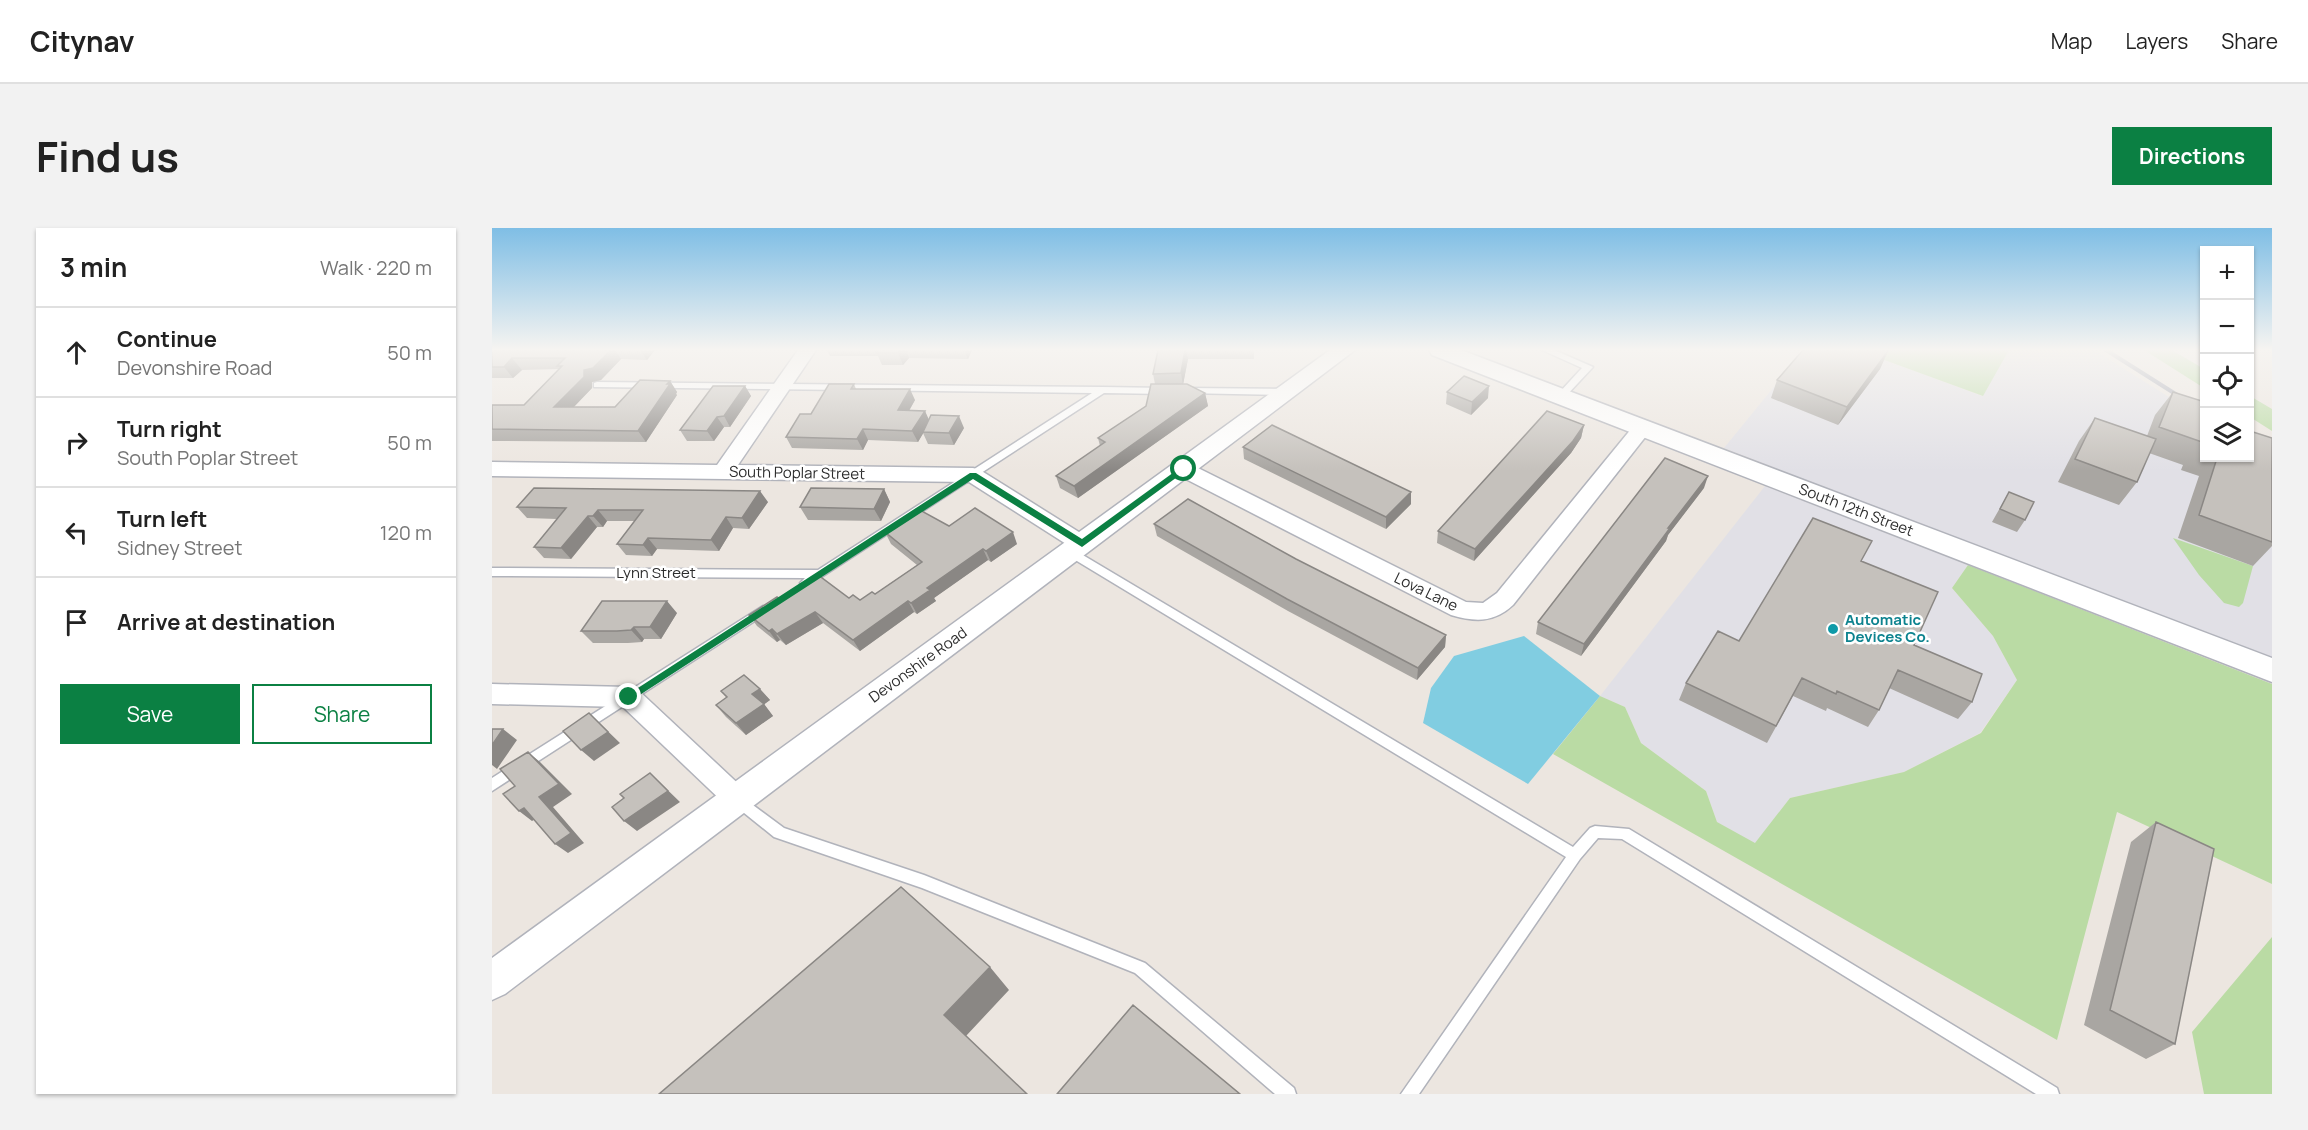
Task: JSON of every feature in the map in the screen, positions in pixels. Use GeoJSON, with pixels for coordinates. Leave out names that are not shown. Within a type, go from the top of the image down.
{"type":"FeatureCollection","features":[{"type":"Feature","properties":{"kind":"street"},"geometry":{"type":"LineString","coordinates":[[723,472],[779,390]]}},
{"type":"Feature","properties":{"kind":"street","name":"South 12th Street"},"geometry":{"type":"LineString","coordinates":[[1547,390],[2272,670]]}},
{"type":"Feature","properties":{"kind":"street","name":"Devonshire Road"},"geometry":{"type":"LineString","coordinates":[[492,981],[1287,392]]}},
{"type":"Feature","properties":{"kind":"street","name":"Lova Lane"},"geometry":{"type":"LineString","coordinates":[[1184,469],[1459,609],[1481,614],[1497,607],[1505,599],[1643,427]]}},
{"type":"Feature","properties":{"kind":"street","name":"South Poplar Street"},"geometry":{"type":"LineString","coordinates":[[492,469],[973,475]]}},
{"type":"Feature","properties":{"kind":"street"},"geometry":{"type":"LineString","coordinates":[[973,475],[1077,548]]}},
{"type":"Feature","properties":{"kind":"street"},"geometry":{"type":"LineString","coordinates":[[492,694],[629,697],[737,799]]}},
{"type":"Feature","properties":{"kind":"lane"},"geometry":{"type":"LineString","coordinates":[[795,590],[1102,390]]}},
{"type":"Feature","properties":{"kind":"lane"},"geometry":{"type":"LineString","coordinates":[[1141,390],[1287,392]]}},
{"type":"Feature","properties":{"kind":"lane"},"geometry":{"type":"LineString","coordinates":[[1562,396],[1567,390]]}},
{"type":"Feature","properties":{"kind":"lane"},"geometry":{"type":"LineString","coordinates":[[1077,548],[1575,855]]}},
{"type":"Feature","properties":{"kind":"lane","name":"Lynn Street"},"geometry":{"type":"LineString","coordinates":[[492,572],[820,574]]}},
{"type":"Feature","properties":{"kind":"lane"},"geometry":{"type":"LineString","coordinates":[[492,785],[776,602]]}},
{"type":"Feature","properties":{"kind":"lane"},"geometry":{"type":"LineString","coordinates":[[737,799],[779,833],[924,882],[1140,968],[1288,1094]]}},
{"type":"Feature","properties":{"kind":"lane"},"geometry":{"type":"LineString","coordinates":[[1409,1094],[1575,855],[1595,832],[1624,833],[2051,1094]]}},
{"type":"Feature","properties":{"kind":"shaded area"},"geometry":{"type":"Polygon","coordinates":[[[1771,390],[1967,390],[1982,396],[1985,390],[2158,390],[2200,416],[2200,462],[2254,462],[2254,459],[2272,461],[2272,661],[1724,448],[1771,390]]]}},
{"type":"Feature","properties":{"kind":"shaded area"},"geometry":{"type":"Polygon","coordinates":[[[1765,486],[1968,565],[1952,588],[1993,636],[2017,680],[1980,733],[1904,772],[1790,798],[1755,844],[1717,822],[1706,791],[1641,743],[1625,707],[1600,696],[1765,486]]]}},
{"type":"Feature","properties":{"kind":"green space"},"geometry":{"type":"Polygon","coordinates":[[[1968,390],[1986,390],[1983,396],[1968,390]]]}},
{"type":"Feature","properties":{"kind":"green space"},"geometry":{"type":"Polygon","coordinates":[[[2254,398],[2272,409],[2272,431],[2254,420],[2254,398]]]}},
{"type":"Feature","properties":{"kind":"green space"},"geometry":{"type":"Polygon","coordinates":[[[2173,538],[2253,566],[2243,603],[2239,607],[2224,603],[2199,575],[2173,538]]]}},
{"type":"Feature","properties":{"kind":"green space"},"geometry":{"type":"Polygon","coordinates":[[[1968,565],[2272,684],[2272,884],[2117,812],[2057,1040],[1553,754],[1600,696],[1625,707],[1641,743],[1706,791],[1717,822],[1755,843],[1790,798],[1904,772],[1981,733],[2017,680],[1993,636],[1952,588],[1968,565]]]}},
{"type":"Feature","properties":{"kind":"green space"},"geometry":{"type":"Polygon","coordinates":[[[2272,937],[2272,1094],[2204,1094],[2192,1032],[2272,937]]]}},
{"type":"Feature","properties":{"kind":"water"},"geometry":{"type":"Polygon","coordinates":[[[1524,636],[1600,696],[1528,784],[1423,723],[1431,688],[1454,656],[1524,636]]]}},
{"type":"Feature","properties":{"kind":"building"},"geometry":{"type":"Polygon","coordinates":[[[538,390],[571,390],[554,407],[615,407],[630,390],[666,390],[638,431],[492,429],[492,405],[524,405],[538,390]]]}},
{"type":"Feature","properties":{"kind":"building"},"geometry":{"type":"Polygon","coordinates":[[[710,390],[742,390],[724,416],[717,417],[707,431],[680,430],[710,390]]]}},
{"type":"Feature","properties":{"kind":"building"},"geometry":{"type":"Polygon","coordinates":[[[825,390],[909,390],[898,410],[925,411],[912,431],[863,429],[857,439],[786,437],[800,414],[811,414],[825,390]]]}},
{"type":"Feature","properties":{"kind":"building"},"geometry":{"type":"Polygon","coordinates":[[[1150,390],[1200,390],[1205,393],[1074,486],[1056,476],[1105,442],[1098,438],[1146,406],[1150,390]]]}},
{"type":"Feature","properties":{"kind":"building"},"geometry":{"type":"Polygon","coordinates":[[[1449,390],[1484,390],[1472,402],[1447,392],[1449,390]]]}},
{"type":"Feature","properties":{"kind":"building"},"geometry":{"type":"Polygon","coordinates":[[[1804,390],[1859,390],[1847,407],[1804,390]]]}},
{"type":"Feature","properties":{"kind":"building"},"geometry":{"type":"Polygon","coordinates":[[[2173,392],[2200,400],[2200,441],[2159,427],[2173,392]]]}},
{"type":"Feature","properties":{"kind":"building"},"geometry":{"type":"Polygon","coordinates":[[[1547,411],[1584,425],[1573,441],[1475,549],[1438,531],[1547,411]]]}},
{"type":"Feature","properties":{"kind":"building"},"geometry":{"type":"Polygon","coordinates":[[[931,415],[959,416],[949,433],[923,432],[931,415]]]}},
{"type":"Feature","properties":{"kind":"building"},"geometry":{"type":"Polygon","coordinates":[[[2095,418],[2156,439],[2137,482],[2075,459],[2095,418]]]}},
{"type":"Feature","properties":{"kind":"building"},"geometry":{"type":"Polygon","coordinates":[[[1272,425],[1411,492],[1386,517],[1243,447],[1272,425]]]}},
{"type":"Feature","properties":{"kind":"building"},"geometry":{"type":"Polygon","coordinates":[[[2254,432],[2272,438],[2272,542],[2199,515],[2216,462],[2254,462],[2254,432]]]}},
{"type":"Feature","properties":{"kind":"building"},"geometry":{"type":"Polygon","coordinates":[[[1665,458],[1708,476],[1584,644],[1538,622],[1665,458]]]}},
{"type":"Feature","properties":{"kind":"building"},"geometry":{"type":"Polygon","coordinates":[[[534,488],[760,491],[742,518],[726,517],[711,540],[648,538],[643,545],[617,544],[643,510],[598,510],[593,516],[588,516],[561,548],[534,547],[566,508],[517,507],[534,488]]]}},
{"type":"Feature","properties":{"kind":"building"},"geometry":{"type":"Polygon","coordinates":[[[811,488],[884,489],[874,509],[800,507],[811,488]]]}},
{"type":"Feature","properties":{"kind":"building"},"geometry":{"type":"Polygon","coordinates":[[[2009,492],[2034,502],[2025,520],[2000,509],[2009,492]]]}},
{"type":"Feature","properties":{"kind":"building"},"geometry":{"type":"Polygon","coordinates":[[[1188,499],[1296,559],[1446,635],[1418,668],[1287,599],[1154,524],[1188,499]]]}},
{"type":"Feature","properties":{"kind":"building"},"geometry":{"type":"Polygon","coordinates":[[[975,508],[1013,532],[986,551],[983,549],[927,588],[930,590],[911,603],[908,601],[853,640],[815,612],[777,634],[772,629],[769,631],[749,615],[818,575],[849,598],[853,595],[860,600],[872,592],[875,594],[922,562],[885,532],[920,510],[949,526],[975,508]]]}},
{"type":"Feature","properties":{"kind":"building","name":"Automatic Devices Co."},"geometry":{"type":"Polygon","coordinates":[[[1813,518],[1872,541],[1861,561],[1938,592],[1914,645],[1982,674],[1972,702],[1898,670],[1879,710],[1802,678],[1776,726],[1686,683],[1718,631],[1739,641],[1813,518]]]}},
{"type":"Feature","properties":{"kind":"building"},"geometry":{"type":"Polygon","coordinates":[[[602,601],[667,601],[650,627],[634,627],[631,630],[617,631],[581,631],[602,601]]]}},
{"type":"Feature","properties":{"kind":"building"},"geometry":{"type":"Polygon","coordinates":[[[744,675],[760,689],[752,694],[764,704],[736,723],[716,705],[727,697],[721,691],[744,675]]]}},
{"type":"Feature","properties":{"kind":"building"},"geometry":{"type":"Polygon","coordinates":[[[589,713],[608,732],[581,750],[563,731],[589,713]]]}},
{"type":"Feature","properties":{"kind":"building"},"geometry":{"type":"Polygon","coordinates":[[[492,729],[503,729],[492,745],[492,729]]]}},
{"type":"Feature","properties":{"kind":"building"},"geometry":{"type":"Polygon","coordinates":[[[528,752],[559,784],[539,797],[571,833],[555,844],[524,808],[519,811],[503,794],[515,786],[500,769],[528,752]]]}},
{"type":"Feature","properties":{"kind":"building"},"geometry":{"type":"Polygon","coordinates":[[[650,773],[668,791],[624,821],[612,807],[624,798],[620,794],[650,773]]]}},
{"type":"Feature","properties":{"kind":"building"},"geometry":{"type":"Polygon","coordinates":[[[2156,822],[2214,849],[2175,1044],[2110,1010],[2156,822]]]}},
{"type":"Feature","properties":{"kind":"building"},"geometry":{"type":"Polygon","coordinates":[[[901,887],[990,967],[944,1015],[1027,1094],[659,1094],[901,887]]]}},
{"type":"Feature","properties":{"kind":"building"},"geometry":{"type":"Polygon","coordinates":[[[1133,1005],[1240,1094],[1057,1094],[1133,1005]]]}},
{"type":"Feature","properties":{"kind":"railway"},"geometry":{"type":"LineString","coordinates":[[2170,390],[2200,409]]}},
{"type":"Feature","properties":{"kind":"place","name":"Automatic Devices Co."},"geometry":{"type":"Point","coordinates":[1833,629]}},
{"type":"Feature","properties":{"kind":"route"},"geometry":{"type":"LineString","coordinates":[[629,697],[973,475],[1082,544],[1184,469]]}}]}
